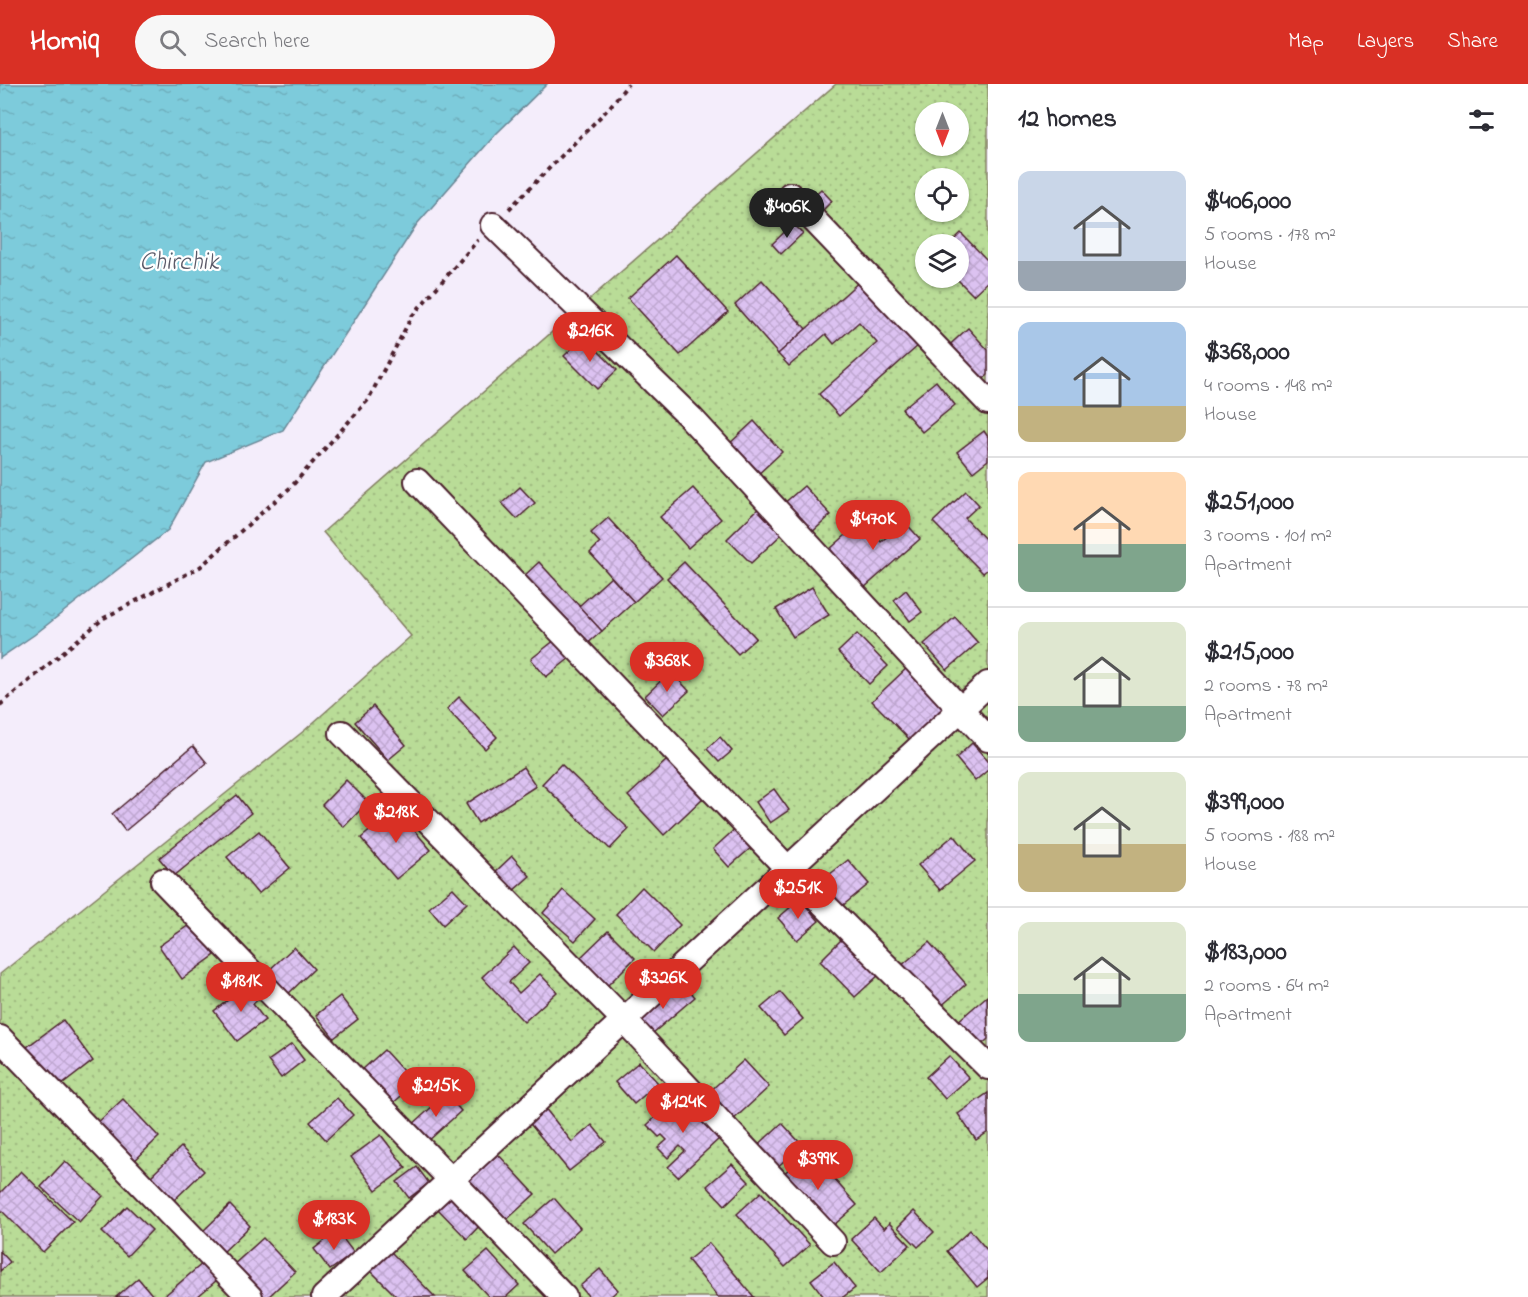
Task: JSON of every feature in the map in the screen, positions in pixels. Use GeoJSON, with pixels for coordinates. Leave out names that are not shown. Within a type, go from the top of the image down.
{"type":"FeatureCollection","features":[{"type":"Feature","properties":{"kind":"street"},"geometry":{"type":"LineString","coordinates":[[790,195],[988,402]]}},
{"type":"Feature","properties":{"kind":"street"},"geometry":{"type":"LineString","coordinates":[[493,225],[691,418],[988,739]]}},
{"type":"Feature","properties":{"kind":"street"},"geometry":{"type":"LineString","coordinates":[[417,481],[788,869],[988,1067]]}},
{"type":"Feature","properties":{"kind":"street"},"geometry":{"type":"LineString","coordinates":[[324,1297],[988,684]]}},
{"type":"Feature","properties":{"kind":"street"},"geometry":{"type":"LineString","coordinates":[[342,733],[624,1020],[833,1242]]}},
{"type":"Feature","properties":{"kind":"street"},"geometry":{"type":"LineString","coordinates":[[163,881],[564,1297]]}},
{"type":"Feature","properties":{"kind":"street"},"geometry":{"type":"LineString","coordinates":[[0,1038],[250,1297]]}},
{"type":"Feature","properties":{"kind":"path"},"geometry":{"type":"LineString","coordinates":[[0,705],[104,618],[200,567],[291,487],[368,400],[412,316],[493,225],[609,108],[628,84]]}},
{"type":"Feature","properties":{"kind":"green space"},"geometry":{"type":"Polygon","coordinates":[[[836,84],[988,84],[988,1297],[0,1297],[0,974],[305,730],[411,636],[323,532],[836,84]]]}},
{"type":"Feature","properties":{"kind":"water","name":"Chirchik"},"geometry":{"type":"Polygon","coordinates":[[[0,84],[547,84],[496,134],[417,224],[283,430],[206,462],[168,530],[34,635],[0,658],[0,84]]]}},
{"type":"Feature","properties":{"kind":"building"},"geometry":{"type":"Polygon","coordinates":[[[821,189],[832,201],[820,213],[808,201],[821,189]]]}},
{"type":"Feature","properties":{"kind":"building"},"geometry":{"type":"Polygon","coordinates":[[[793,224],[803,233],[781,254],[772,244],[793,224]]]}},
{"type":"Feature","properties":{"kind":"building"},"geometry":{"type":"Polygon","coordinates":[[[969,241],[988,261],[988,281],[973,295],[966,288],[969,288],[969,241]]]}},
{"type":"Feature","properties":{"kind":"building"},"geometry":{"type":"Polygon","coordinates":[[[676,255],[728,312],[680,355],[628,298],[676,255]]]}},
{"type":"Feature","properties":{"kind":"building"},"geometry":{"type":"Polygon","coordinates":[[[762,280],[806,329],[778,354],[735,305],[762,280]]]}},
{"type":"Feature","properties":{"kind":"building"},"geometry":{"type":"Polygon","coordinates":[[[861,280],[919,345],[839,416],[819,394],[877,343],[859,322],[834,344],[826,334],[789,366],[778,354],[861,280]]]}},
{"type":"Feature","properties":{"kind":"building"},"geometry":{"type":"Polygon","coordinates":[[[968,328],[988,350],[988,375],[976,386],[943,351],[968,328]]]}},
{"type":"Feature","properties":{"kind":"building"},"geometry":{"type":"Polygon","coordinates":[[[584,337],[617,370],[597,389],[564,356],[584,337]]]}},
{"type":"Feature","properties":{"kind":"building"},"geometry":{"type":"Polygon","coordinates":[[[936,381],[955,405],[922,432],[902,409],[936,381]]]}},
{"type":"Feature","properties":{"kind":"building"},"geometry":{"type":"Polygon","coordinates":[[[754,421],[782,452],[755,477],[727,446],[754,421]]]}},
{"type":"Feature","properties":{"kind":"building"},"geometry":{"type":"Polygon","coordinates":[[[984,431],[988,437],[988,460],[973,472],[957,452],[984,431]]]}},
{"type":"Feature","properties":{"kind":"building"},"geometry":{"type":"Polygon","coordinates":[[[804,486],[831,515],[809,535],[782,505],[804,486]]]}},
{"type":"Feature","properties":{"kind":"building"},"geometry":{"type":"Polygon","coordinates":[[[520,487],[535,503],[517,519],[502,503],[520,487]]]}},
{"type":"Feature","properties":{"kind":"building"},"geometry":{"type":"Polygon","coordinates":[[[693,488],[721,519],[688,548],[660,517],[693,488]]]}},
{"type":"Feature","properties":{"kind":"building"},"geometry":{"type":"Polygon","coordinates":[[[966,491],[979,505],[965,518],[988,542],[988,569],[983,573],[933,522],[966,491]]]}},
{"type":"Feature","properties":{"kind":"building"},"geometry":{"type":"Polygon","coordinates":[[[760,507],[784,532],[751,563],[727,539],[760,507]]]}},
{"type":"Feature","properties":{"kind":"building"},"geometry":{"type":"Polygon","coordinates":[[[608,518],[662,577],[634,602],[590,553],[600,543],[591,533],[608,518]]]}},
{"type":"Feature","properties":{"kind":"building"},"geometry":{"type":"Polygon","coordinates":[[[862,521],[881,542],[904,521],[920,539],[864,588],[830,549],[862,521]]]}},
{"type":"Feature","properties":{"kind":"building"},"geometry":{"type":"Polygon","coordinates":[[[539,562],[602,631],[585,646],[523,577],[539,562]]]}},
{"type":"Feature","properties":{"kind":"building"},"geometry":{"type":"Polygon","coordinates":[[[684,562],[756,638],[738,654],[667,578],[684,562]]]}},
{"type":"Feature","properties":{"kind":"building"},"geometry":{"type":"Polygon","coordinates":[[[611,577],[634,602],[602,631],[579,606],[611,577]]]}},
{"type":"Feature","properties":{"kind":"building"},"geometry":{"type":"Polygon","coordinates":[[[812,587],[829,615],[793,637],[776,609],[812,587]]]}},
{"type":"Feature","properties":{"kind":"building"},"geometry":{"type":"Polygon","coordinates":[[[906,590],[922,612],[910,621],[894,600],[906,590]]]}},
{"type":"Feature","properties":{"kind":"building"},"geometry":{"type":"Polygon","coordinates":[[[955,617],[978,643],[947,670],[924,644],[955,617]]]}},
{"type":"Feature","properties":{"kind":"building"},"geometry":{"type":"Polygon","coordinates":[[[857,634],[888,666],[869,684],[838,652],[857,634]]]}},
{"type":"Feature","properties":{"kind":"building"},"geometry":{"type":"Polygon","coordinates":[[[555,640],[570,658],[546,677],[531,659],[555,640]]]}},
{"type":"Feature","properties":{"kind":"building"},"geometry":{"type":"Polygon","coordinates":[[[909,666],[949,706],[912,742],[872,701],[909,666]]]}},
{"type":"Feature","properties":{"kind":"building"},"geometry":{"type":"Polygon","coordinates":[[[671,671],[689,691],[663,715],[645,696],[671,671]]]}},
{"type":"Feature","properties":{"kind":"building"},"geometry":{"type":"Polygon","coordinates":[[[459,697],[497,737],[485,749],[447,709],[459,697]]]}},
{"type":"Feature","properties":{"kind":"building"},"geometry":{"type":"Polygon","coordinates":[[[373,706],[406,745],[388,760],[355,722],[373,706]]]}},
{"type":"Feature","properties":{"kind":"building"},"geometry":{"type":"Polygon","coordinates":[[[720,737],[732,751],[719,762],[707,749],[720,737]]]}},
{"type":"Feature","properties":{"kind":"building"},"geometry":{"type":"Polygon","coordinates":[[[972,743],[988,761],[988,770],[975,781],[956,758],[972,743]]]}},
{"type":"Feature","properties":{"kind":"building"},"geometry":{"type":"Polygon","coordinates":[[[193,746],[207,763],[125,831],[112,814],[193,746]]]}},
{"type":"Feature","properties":{"kind":"building"},"geometry":{"type":"Polygon","coordinates":[[[667,760],[703,798],[664,835],[628,796],[667,760]]]}},
{"type":"Feature","properties":{"kind":"building"},"geometry":{"type":"Polygon","coordinates":[[[561,764],[629,829],[610,849],[542,784],[561,764]]]}},
{"type":"Feature","properties":{"kind":"building"},"geometry":{"type":"Polygon","coordinates":[[[523,767],[536,786],[478,823],[466,804],[523,767]]]}},
{"type":"Feature","properties":{"kind":"building"},"geometry":{"type":"Polygon","coordinates":[[[346,780],[368,802],[344,827],[322,805],[346,780]]]}},
{"type":"Feature","properties":{"kind":"building"},"geometry":{"type":"Polygon","coordinates":[[[774,789],[789,810],[770,823],[756,802],[774,789]]]}},
{"type":"Feature","properties":{"kind":"building"},"geometry":{"type":"Polygon","coordinates":[[[237,795],[251,813],[174,876],[159,858],[237,795]]]}},
{"type":"Feature","properties":{"kind":"building"},"geometry":{"type":"Polygon","coordinates":[[[396,809],[431,850],[396,879],[361,838],[396,809]]]}},
{"type":"Feature","properties":{"kind":"building"},"geometry":{"type":"Polygon","coordinates":[[[736,828],[753,846],[729,867],[713,849],[736,828]]]}},
{"type":"Feature","properties":{"kind":"building"},"geometry":{"type":"Polygon","coordinates":[[[259,831],[290,868],[258,894],[227,857],[259,831]]]}},
{"type":"Feature","properties":{"kind":"building"},"geometry":{"type":"Polygon","coordinates":[[[954,835],[975,861],[940,890],[918,865],[954,835]]]}},
{"type":"Feature","properties":{"kind":"building"},"geometry":{"type":"Polygon","coordinates":[[[512,856],[530,876],[513,891],[495,872],[512,856]]]}},
{"type":"Feature","properties":{"kind":"building"},"geometry":{"type":"Polygon","coordinates":[[[848,860],[869,884],[841,907],[820,882],[848,860]]]}},
{"type":"Feature","properties":{"kind":"building"},"geometry":{"type":"Polygon","coordinates":[[[642,887],[680,925],[654,952],[616,914],[642,887]]]}},
{"type":"Feature","properties":{"kind":"building"},"geometry":{"type":"Polygon","coordinates":[[[453,888],[467,903],[443,925],[429,908],[453,888]]]}},
{"type":"Feature","properties":{"kind":"building"},"geometry":{"type":"Polygon","coordinates":[[[563,890],[595,919],[575,941],[543,913],[563,890]]]}},
{"type":"Feature","properties":{"kind":"building"},"geometry":{"type":"Polygon","coordinates":[[[800,899],[819,921],[797,940],[778,918],[800,899]]]}},
{"type":"Feature","properties":{"kind":"building"},"geometry":{"type":"Polygon","coordinates":[[[192,923],[215,955],[182,979],[159,946],[192,923]]]}},
{"type":"Feature","properties":{"kind":"building"},"geometry":{"type":"Polygon","coordinates":[[[608,931],[635,958],[606,987],[579,959],[608,931]]]}},
{"type":"Feature","properties":{"kind":"building"},"geometry":{"type":"Polygon","coordinates":[[[844,937],[880,974],[855,997],[820,961],[844,937]]]}},
{"type":"Feature","properties":{"kind":"building"},"geometry":{"type":"Polygon","coordinates":[[[929,942],[966,984],[938,1009],[900,967],[929,942]]]}},
{"type":"Feature","properties":{"kind":"building"},"geometry":{"type":"Polygon","coordinates":[[[294,947],[314,969],[287,995],[266,973],[294,947]]]}},
{"type":"Feature","properties":{"kind":"building"},"geometry":{"type":"Polygon","coordinates":[[[514,947],[529,963],[509,982],[519,993],[540,974],[557,992],[524,1022],[482,977],[514,947]]]}},
{"type":"Feature","properties":{"kind":"building"},"geometry":{"type":"Polygon","coordinates":[[[682,982],[695,997],[646,1039],[632,1023],[682,982]]]}},
{"type":"Feature","properties":{"kind":"building"},"geometry":{"type":"Polygon","coordinates":[[[250,983],[261,997],[253,1004],[265,1020],[237,1041],[214,1011],[250,983]]]}},
{"type":"Feature","properties":{"kind":"building"},"geometry":{"type":"Polygon","coordinates":[[[780,992],[803,1019],[784,1035],[761,1008],[780,992]]]}},
{"type":"Feature","properties":{"kind":"building"},"geometry":{"type":"Polygon","coordinates":[[[340,996],[358,1019],[334,1038],[316,1015],[340,996]]]}},
{"type":"Feature","properties":{"kind":"building"},"geometry":{"type":"Polygon","coordinates":[[[987,996],[988,1039],[979,1047],[957,1022],[987,996]]]}},
{"type":"Feature","properties":{"kind":"building"},"geometry":{"type":"Polygon","coordinates":[[[63,1020],[93,1061],[54,1091],[23,1050],[63,1020]]]}},
{"type":"Feature","properties":{"kind":"building"},"geometry":{"type":"Polygon","coordinates":[[[292,1044],[304,1060],[281,1078],[268,1061],[292,1044]]]}},
{"type":"Feature","properties":{"kind":"building"},"geometry":{"type":"Polygon","coordinates":[[[384,1050],[415,1084],[392,1104],[362,1070],[384,1050]]]}},
{"type":"Feature","properties":{"kind":"building"},"geometry":{"type":"Polygon","coordinates":[[[949,1056],[969,1078],[945,1099],[926,1077],[949,1056]]]}},
{"type":"Feature","properties":{"kind":"building"},"geometry":{"type":"Polygon","coordinates":[[[744,1060],[769,1087],[733,1120],[708,1093],[744,1060]]]}},
{"type":"Feature","properties":{"kind":"building"},"geometry":{"type":"Polygon","coordinates":[[[639,1062],[658,1083],[634,1104],[615,1082],[639,1062]]]}},
{"type":"Feature","properties":{"kind":"building"},"geometry":{"type":"Polygon","coordinates":[[[988,1093],[988,1132],[976,1140],[958,1114],[988,1093]]]}},
{"type":"Feature","properties":{"kind":"building"},"geometry":{"type":"Polygon","coordinates":[[[446,1094],[461,1111],[426,1143],[411,1126],[446,1094]]]}},
{"type":"Feature","properties":{"kind":"building"},"geometry":{"type":"Polygon","coordinates":[[[680,1095],[720,1138],[678,1177],[668,1167],[685,1151],[680,1146],[668,1158],[658,1148],[667,1140],[662,1135],[659,1137],[647,1125],[680,1095]]]}},
{"type":"Feature","properties":{"kind":"building"},"geometry":{"type":"Polygon","coordinates":[[[337,1098],[353,1115],[326,1140],[310,1122],[337,1098]]]}},
{"type":"Feature","properties":{"kind":"building"},"geometry":{"type":"Polygon","coordinates":[[[123,1099],[159,1137],[129,1166],[93,1127],[123,1099]]]}},
{"type":"Feature","properties":{"kind":"building"},"geometry":{"type":"Polygon","coordinates":[[[544,1107],[572,1142],[592,1125],[606,1142],[569,1171],[527,1120],[544,1107]]]}},
{"type":"Feature","properties":{"kind":"building"},"geometry":{"type":"Polygon","coordinates":[[[782,1123],[802,1145],[775,1169],[755,1148],[782,1123]]]}},
{"type":"Feature","properties":{"kind":"building"},"geometry":{"type":"Polygon","coordinates":[[[381,1135],[406,1168],[376,1190],[351,1157],[381,1135]]]}},
{"type":"Feature","properties":{"kind":"building"},"geometry":{"type":"Polygon","coordinates":[[[181,1147],[204,1171],[172,1202],[149,1178],[181,1147]]]}},
{"type":"Feature","properties":{"kind":"building"},"geometry":{"type":"Polygon","coordinates":[[[495,1151],[535,1194],[502,1224],[462,1181],[495,1151]]]}},
{"type":"Feature","properties":{"kind":"building"},"geometry":{"type":"Polygon","coordinates":[[[809,1151],[857,1205],[827,1231],[780,1177],[809,1151]]]}},
{"type":"Feature","properties":{"kind":"building"},"geometry":{"type":"Polygon","coordinates":[[[65,1161],[103,1196],[79,1222],[41,1187],[65,1161]]]}},
{"type":"Feature","properties":{"kind":"building"},"geometry":{"type":"Polygon","coordinates":[[[732,1164],[749,1182],[725,1205],[707,1186],[732,1164]]]}},
{"type":"Feature","properties":{"kind":"building"},"geometry":{"type":"Polygon","coordinates":[[[417,1167],[429,1183],[409,1198],[397,1182],[417,1167]]]}},
{"type":"Feature","properties":{"kind":"building"},"geometry":{"type":"Polygon","coordinates":[[[21,1171],[73,1222],[43,1252],[0,1209],[0,1193],[21,1171]]]}},
{"type":"Feature","properties":{"kind":"building"},"geometry":{"type":"Polygon","coordinates":[[[761,1192],[810,1245],[785,1267],[737,1214],[761,1192]]]}},
{"type":"Feature","properties":{"kind":"building"},"geometry":{"type":"Polygon","coordinates":[[[453,1193],[482,1223],[467,1239],[437,1208],[453,1193]]]}},
{"type":"Feature","properties":{"kind":"building"},"geometry":{"type":"Polygon","coordinates":[[[554,1198],[580,1228],[551,1254],[524,1224],[554,1198]]]}},
{"type":"Feature","properties":{"kind":"building"},"geometry":{"type":"Polygon","coordinates":[[[230,1205],[250,1226],[221,1254],[201,1233],[230,1205]]]}},
{"type":"Feature","properties":{"kind":"building"},"geometry":{"type":"Polygon","coordinates":[[[127,1206],[152,1230],[127,1256],[102,1232],[127,1206]]]}},
{"type":"Feature","properties":{"kind":"building"},"geometry":{"type":"Polygon","coordinates":[[[914,1211],[934,1232],[918,1247],[898,1227],[914,1211]]]}},
{"type":"Feature","properties":{"kind":"building"},"geometry":{"type":"Polygon","coordinates":[[[874,1218],[884,1229],[889,1223],[910,1245],[881,1272],[851,1239],[874,1218]]]}},
{"type":"Feature","properties":{"kind":"building"},"geometry":{"type":"Polygon","coordinates":[[[970,1230],[988,1251],[988,1278],[977,1287],[947,1251],[970,1230]]]}},
{"type":"Feature","properties":{"kind":"building"},"geometry":{"type":"Polygon","coordinates":[[[337,1231],[354,1253],[330,1270],[314,1249],[337,1231]]]}},
{"type":"Feature","properties":{"kind":"building"},"geometry":{"type":"Polygon","coordinates":[[[263,1238],[295,1272],[268,1297],[262,1297],[232,1266],[263,1238]]]}},
{"type":"Feature","properties":{"kind":"building"},"geometry":{"type":"Polygon","coordinates":[[[709,1243],[754,1297],[718,1297],[688,1260],[709,1243]]]}},
{"type":"Feature","properties":{"kind":"building"},"geometry":{"type":"Polygon","coordinates":[[[0,1251],[10,1262],[0,1271],[0,1251]]]}},
{"type":"Feature","properties":{"kind":"building"},"geometry":{"type":"Polygon","coordinates":[[[488,1251],[519,1285],[506,1297],[489,1297],[465,1271],[488,1251]]]}},
{"type":"Feature","properties":{"kind":"building"},"geometry":{"type":"Polygon","coordinates":[[[391,1252],[435,1297],[397,1297],[371,1271],[391,1252]]]}},
{"type":"Feature","properties":{"kind":"building"},"geometry":{"type":"Polygon","coordinates":[[[834,1262],[855,1288],[843,1297],[824,1297],[811,1280],[834,1262]]]}},
{"type":"Feature","properties":{"kind":"building"},"geometry":{"type":"Polygon","coordinates":[[[203,1263],[217,1280],[197,1297],[163,1297],[203,1263]]]}},
{"type":"Feature","properties":{"kind":"building"},"geometry":{"type":"Polygon","coordinates":[[[600,1269],[618,1290],[610,1297],[589,1297],[580,1286],[600,1269]]]}},
{"type":"Feature","properties":{"kind":"building"},"geometry":{"type":"Polygon","coordinates":[[[138,1278],[154,1297],[116,1297],[138,1278]]]}}]}
